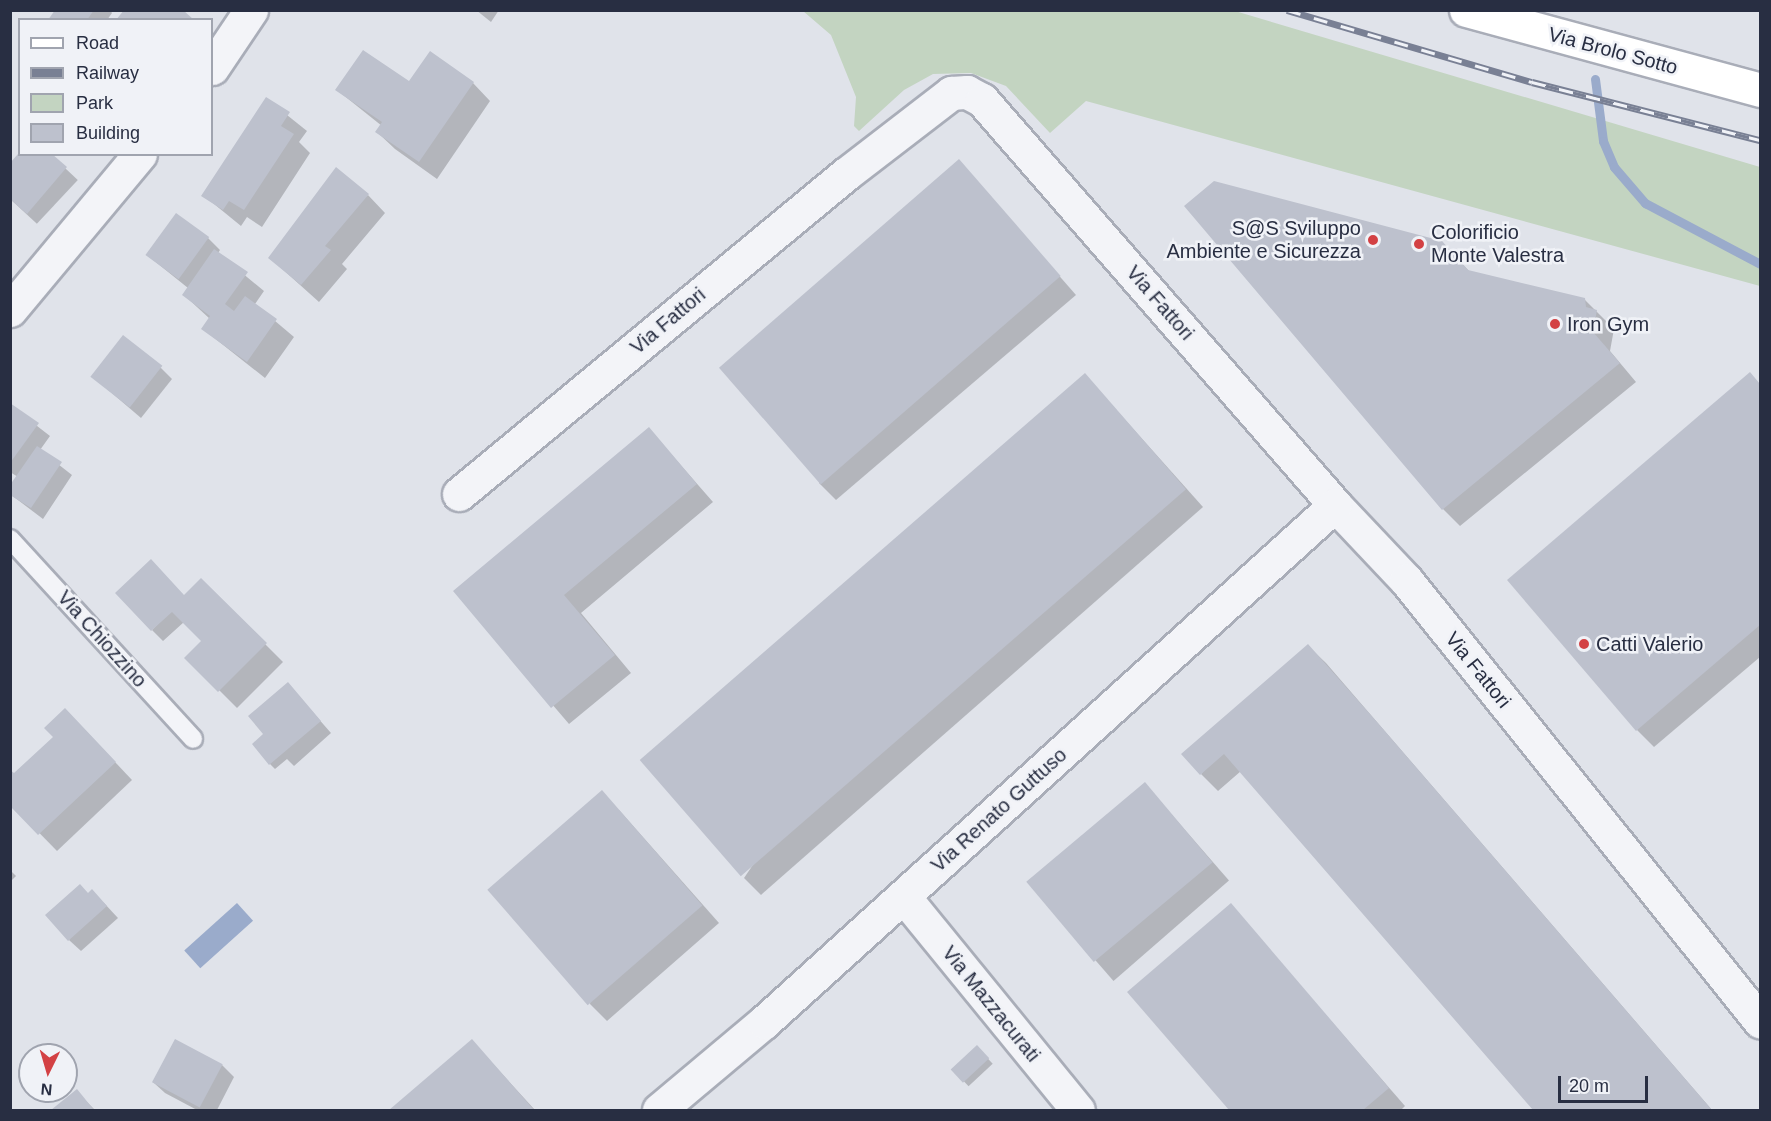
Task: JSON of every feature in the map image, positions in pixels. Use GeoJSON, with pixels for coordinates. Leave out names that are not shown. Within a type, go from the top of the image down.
{"type":"FeatureCollection","features":[{"type":"Feature","properties":{"kind":"main road","name":"Via Brolo Sotto"},"geometry":{"type":"LineString","coordinates":[[1466,10],[1761,90]]}},
{"type":"Feature","properties":{"kind":"street"},"geometry":{"type":"LineString","coordinates":[[213,67],[251,10]]}},
{"type":"Feature","properties":{"kind":"street","name":"Via Fattori"},"geometry":{"type":"LineString","coordinates":[[459,494],[846,174],[951,93],[967,92],[989,108],[1335,505],[1406,580],[1761,1021]]}},
{"type":"Feature","properties":{"kind":"street"},"geometry":{"type":"LineString","coordinates":[[10,310],[138,156]]}},
{"type":"Feature","properties":{"kind":"street","name":"Via Renato Guttuso"},"geometry":{"type":"LineString","coordinates":[[659,1110],[904,897],[1335,505]]}},
{"type":"Feature","properties":{"kind":"street","name":"Via Mazzacurati"},"geometry":{"type":"LineString","coordinates":[[904,897],[1078,1110]]}},
{"type":"Feature","properties":{"kind":"lane","name":"Via Chiozzino"},"geometry":{"type":"LineString","coordinates":[[10,539],[193,739]]}},
{"type":"Feature","properties":{"kind":"green space"},"geometry":{"type":"Polygon","coordinates":[[[803,11],[1235,11],[1760,167],[1760,286],[1086,101],[1050,133],[1006,86],[971,73],[933,74],[904,90],[859,131],[854,126],[856,97],[831,35],[803,11]]]}},
{"type":"Feature","properties":{"kind":"water"},"geometry":{"type":"Polygon","coordinates":[[[237,903],[253,921],[200,968],[184,951],[237,903]]]}},
{"type":"Feature","properties":{"kind":"building"},"geometry":{"type":"Polygon","coordinates":[[[55,10],[94,10],[88,18],[49,18],[55,10]]]}},
{"type":"Feature","properties":{"kind":"building"},"geometry":{"type":"Polygon","coordinates":[[[124,10],[183,10],[192,18],[118,18],[124,10]]]}},
{"type":"Feature","properties":{"kind":"building"},"geometry":{"type":"Polygon","coordinates":[[[363,50],[409,81],[430,51],[474,82],[419,162],[375,132],[382,122],[335,90],[363,50]]]}},
{"type":"Feature","properties":{"kind":"building"},"geometry":{"type":"Polygon","coordinates":[[[266,97],[290,112],[281,126],[294,134],[244,210],[229,201],[223,210],[201,196],[266,97]]]}},
{"type":"Feature","properties":{"kind":"building"},"geometry":{"type":"Polygon","coordinates":[[[18,154],[18,156],[54,156],[67,167],[27,214],[10,199],[10,163],[18,154]]]}},
{"type":"Feature","properties":{"kind":"building"},"geometry":{"type":"Polygon","coordinates":[[[959,159],[1061,276],[821,485],[719,368],[959,159]]]}},
{"type":"Feature","properties":{"kind":"building"},"geometry":{"type":"Polygon","coordinates":[[[336,167],[369,194],[325,246],[331,250],[301,285],[268,258],[336,167]]]}},
{"type":"Feature","properties":{"kind":"building"},"geometry":{"type":"Polygon","coordinates":[[[1214,181],[1442,241],[1468,270],[1585,298],[1586,307],[1597,310],[1593,332],[1620,363],[1442,510],[1184,206],[1214,181]]]}},
{"type":"Feature","properties":{"kind":"building"},"geometry":{"type":"Polygon","coordinates":[[[176,213],[209,237],[179,279],[145,255],[176,213]]]}},
{"type":"Feature","properties":{"kind":"building"},"geometry":{"type":"Polygon","coordinates":[[[214,249],[248,272],[225,304],[234,311],[245,296],[277,319],[247,362],[201,329],[210,316],[182,295],[214,249]]]}},
{"type":"Feature","properties":{"kind":"building"},"geometry":{"type":"Polygon","coordinates":[[[123,335],[162,366],[130,408],[90,377],[123,335]]]}},
{"type":"Feature","properties":{"kind":"building"},"geometry":{"type":"Polygon","coordinates":[[[1750,372],[1760,384],[1760,625],[1636,731],[1507,580],[1750,372]]]}},
{"type":"Feature","properties":{"kind":"building"},"geometry":{"type":"Polygon","coordinates":[[[1085,373],[1186,489],[741,876],[640,760],[1085,373]]]}},
{"type":"Feature","properties":{"kind":"building"},"geometry":{"type":"Polygon","coordinates":[[[10,403],[39,423],[10,463],[10,403]]]}},
{"type":"Feature","properties":{"kind":"building"},"geometry":{"type":"Polygon","coordinates":[[[649,427],[697,484],[564,595],[615,655],[551,708],[453,591],[649,427]]]}},
{"type":"Feature","properties":{"kind":"building"},"geometry":{"type":"Polygon","coordinates":[[[37,446],[62,462],[31,508],[10,495],[10,485],[37,446]]]}},
{"type":"Feature","properties":{"kind":"building"},"geometry":{"type":"Polygon","coordinates":[[[151,559],[184,595],[201,578],[267,643],[218,692],[184,658],[201,641],[172,612],[151,631],[115,593],[151,559]]]}},
{"type":"Feature","properties":{"kind":"building"},"geometry":{"type":"Polygon","coordinates":[[[1308,644],[1712,1110],[1533,1110],[1224,754],[1200,775],[1181,754],[1308,644]]]}},
{"type":"Feature","properties":{"kind":"building"},"geometry":{"type":"Polygon","coordinates":[[[288,682],[321,721],[269,765],[252,744],[263,734],[248,716],[288,682]]]}},
{"type":"Feature","properties":{"kind":"building"},"geometry":{"type":"Polygon","coordinates":[[[65,708],[116,762],[38,835],[10,806],[10,770],[14,773],[53,737],[44,728],[65,708]]]}},
{"type":"Feature","properties":{"kind":"building"},"geometry":{"type":"Polygon","coordinates":[[[1145,782],[1212,862],[1094,962],[1026,882],[1145,782]]]}},
{"type":"Feature","properties":{"kind":"building"},"geometry":{"type":"Polygon","coordinates":[[[602,790],[702,905],[588,1005],[487,890],[602,790]]]}},
{"type":"Feature","properties":{"kind":"building"},"geometry":{"type":"Polygon","coordinates":[[[80,884],[88,893],[92,889],[107,906],[68,941],[45,915],[80,884]]]}},
{"type":"Feature","properties":{"kind":"building"},"geometry":{"type":"Polygon","coordinates":[[[1231,903],[1389,1088],[1363,1110],[1229,1110],[1127,992],[1231,903]]]}},
{"type":"Feature","properties":{"kind":"building"},"geometry":{"type":"Polygon","coordinates":[[[175,1039],[223,1064],[200,1108],[152,1082],[175,1039]]]}},
{"type":"Feature","properties":{"kind":"building"},"geometry":{"type":"Polygon","coordinates":[[[472,1039],[534,1110],[389,1110],[472,1039]]]}},
{"type":"Feature","properties":{"kind":"building"},"geometry":{"type":"Polygon","coordinates":[[[977,1045],[989,1058],[963,1083],[951,1070],[977,1045]]]}},
{"type":"Feature","properties":{"kind":"building"},"geometry":{"type":"Polygon","coordinates":[[[78,1090],[94,1110],[51,1110],[60,1103],[78,1103],[78,1090]]]}},
{"type":"Feature","properties":{"kind":"waterway"},"geometry":{"type":"LineString","coordinates":[[1595,79],[1603,141],[1614,167],[1645,203],[1760,264]]}},
{"type":"Feature","properties":{"kind":"railway"},"geometry":{"type":"LineString","coordinates":[[1287,10],[1532,82],[1760,140]]}},
{"type":"Feature","properties":{"kind":"place","name":"S@S Sviluppo Ambiente e Sicurezza"},"geometry":{"type":"Point","coordinates":[1373,240]}},
{"type":"Feature","properties":{"kind":"place","name":"Colorificio Monte Valestra"},"geometry":{"type":"Point","coordinates":[1419,244]}},
{"type":"Feature","properties":{"kind":"place","name":"Iron Gym"},"geometry":{"type":"Point","coordinates":[1555,324]}},
{"type":"Feature","properties":{"kind":"place","name":"Catti Valerio"},"geometry":{"type":"Point","coordinates":[1584,644]}}]}
